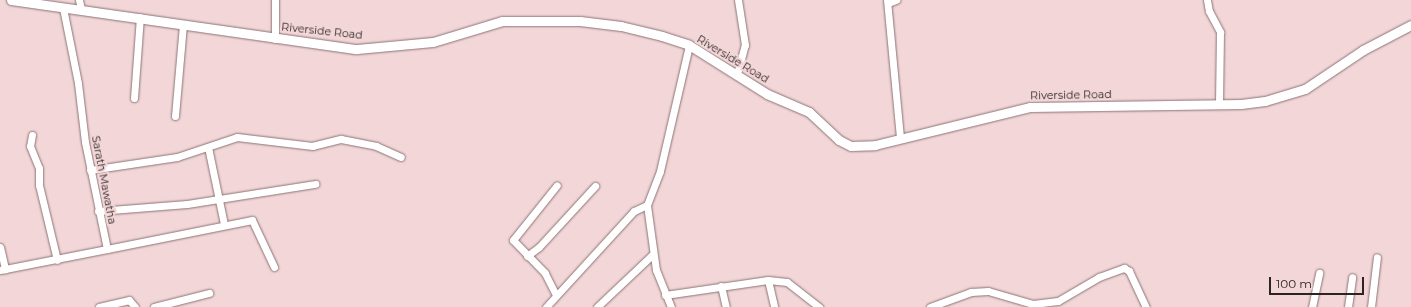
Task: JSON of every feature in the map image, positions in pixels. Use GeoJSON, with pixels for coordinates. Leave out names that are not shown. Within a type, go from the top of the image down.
{"type":"FeatureCollection","features":[{"type":"Feature","properties":{"kind":"street","name":"Riverside Road"},"geometry":{"type":"LineString","coordinates":[[11,0],[63,8],[80,5],[140,17],[275,39],[357,49],[433,42],[502,21],[580,21],[621,26],[662,36],[689,46],[768,94],[809,112],[839,140],[851,146],[875,145],[1030,107],[1220,104],[1265,101],[1305,89],[1363,50],[1411,25]]}},
{"type":"Feature","properties":{"kind":"street"},"geometry":{"type":"LineString","coordinates":[[275,0],[275,39]]}},
{"type":"Feature","properties":{"kind":"street"},"geometry":{"type":"LineString","coordinates":[[737,74],[745,46],[738,0]]}},
{"type":"Feature","properties":{"kind":"street"},"geometry":{"type":"LineString","coordinates":[[896,0],[888,1],[900,138]]}},
{"type":"Feature","properties":{"kind":"street"},"geometry":{"type":"LineString","coordinates":[[1208,0],[1209,11],[1220,32],[1220,104]]}},
{"type":"Feature","properties":{"kind":"street","name":"Sarath Mawatha"},"geometry":{"type":"LineString","coordinates":[[63,8],[78,83],[90,170],[107,249]]}},
{"type":"Feature","properties":{"kind":"street"},"geometry":{"type":"LineString","coordinates":[[134,98],[140,17]]}},
{"type":"Feature","properties":{"kind":"street"},"geometry":{"type":"LineString","coordinates":[[176,116],[184,24]]}},
{"type":"Feature","properties":{"kind":"street"},"geometry":{"type":"LineString","coordinates":[[671,307],[656,270],[647,205],[660,171],[689,46]]}},
{"type":"Feature","properties":{"kind":"street"},"geometry":{"type":"LineString","coordinates":[[32,135],[30,146],[39,168],[39,185],[57,260]]}},
{"type":"Feature","properties":{"kind":"street"},"geometry":{"type":"LineString","coordinates":[[90,170],[177,157],[237,137],[312,146],[341,139],[376,146],[401,157]]}},
{"type":"Feature","properties":{"kind":"street"},"geometry":{"type":"LineString","coordinates":[[208,147],[224,224]]}},
{"type":"Feature","properties":{"kind":"street"},"geometry":{"type":"LineString","coordinates":[[98,211],[220,200],[315,184]]}},
{"type":"Feature","properties":{"kind":"street"},"geometry":{"type":"LineString","coordinates":[[556,295],[545,273],[512,240],[557,184]]}},
{"type":"Feature","properties":{"kind":"street"},"geometry":{"type":"LineString","coordinates":[[527,256],[539,247],[595,186]]}},
{"type":"Feature","properties":{"kind":"street"},"geometry":{"type":"LineString","coordinates":[[546,307],[634,211],[647,205]]}},
{"type":"Feature","properties":{"kind":"street"},"geometry":{"type":"LineString","coordinates":[[0,247],[3,270],[198,232],[224,224],[254,222],[274,267]]}},
{"type":"Feature","properties":{"kind":"street"},"geometry":{"type":"LineString","coordinates":[[597,307],[653,254]]}},
{"type":"Feature","properties":{"kind":"street"},"geometry":{"type":"LineString","coordinates":[[1371,307],[1377,257]]}},
{"type":"Feature","properties":{"kind":"street"},"geometry":{"type":"LineString","coordinates":[[930,307],[971,292],[988,291],[1033,304],[1058,301],[1099,277],[1124,268],[1129,270],[1146,307]]}},
{"type":"Feature","properties":{"kind":"street"},"geometry":{"type":"LineString","coordinates":[[1312,307],[1319,273]]}},
{"type":"Feature","properties":{"kind":"street"},"geometry":{"type":"LineString","coordinates":[[1348,307],[1352,277]]}},
{"type":"Feature","properties":{"kind":"street"},"geometry":{"type":"LineString","coordinates":[[665,295],[768,280],[787,282],[819,307]]}},
{"type":"Feature","properties":{"kind":"street"},"geometry":{"type":"LineString","coordinates":[[768,280],[774,307]]}},
{"type":"Feature","properties":{"kind":"street"},"geometry":{"type":"LineString","coordinates":[[721,286],[726,307]]}},
{"type":"Feature","properties":{"kind":"street"},"geometry":{"type":"LineString","coordinates":[[154,307],[209,293]]}},
{"type":"Feature","properties":{"kind":"street"},"geometry":{"type":"LineString","coordinates":[[99,307],[129,300],[136,307]]}}]}
